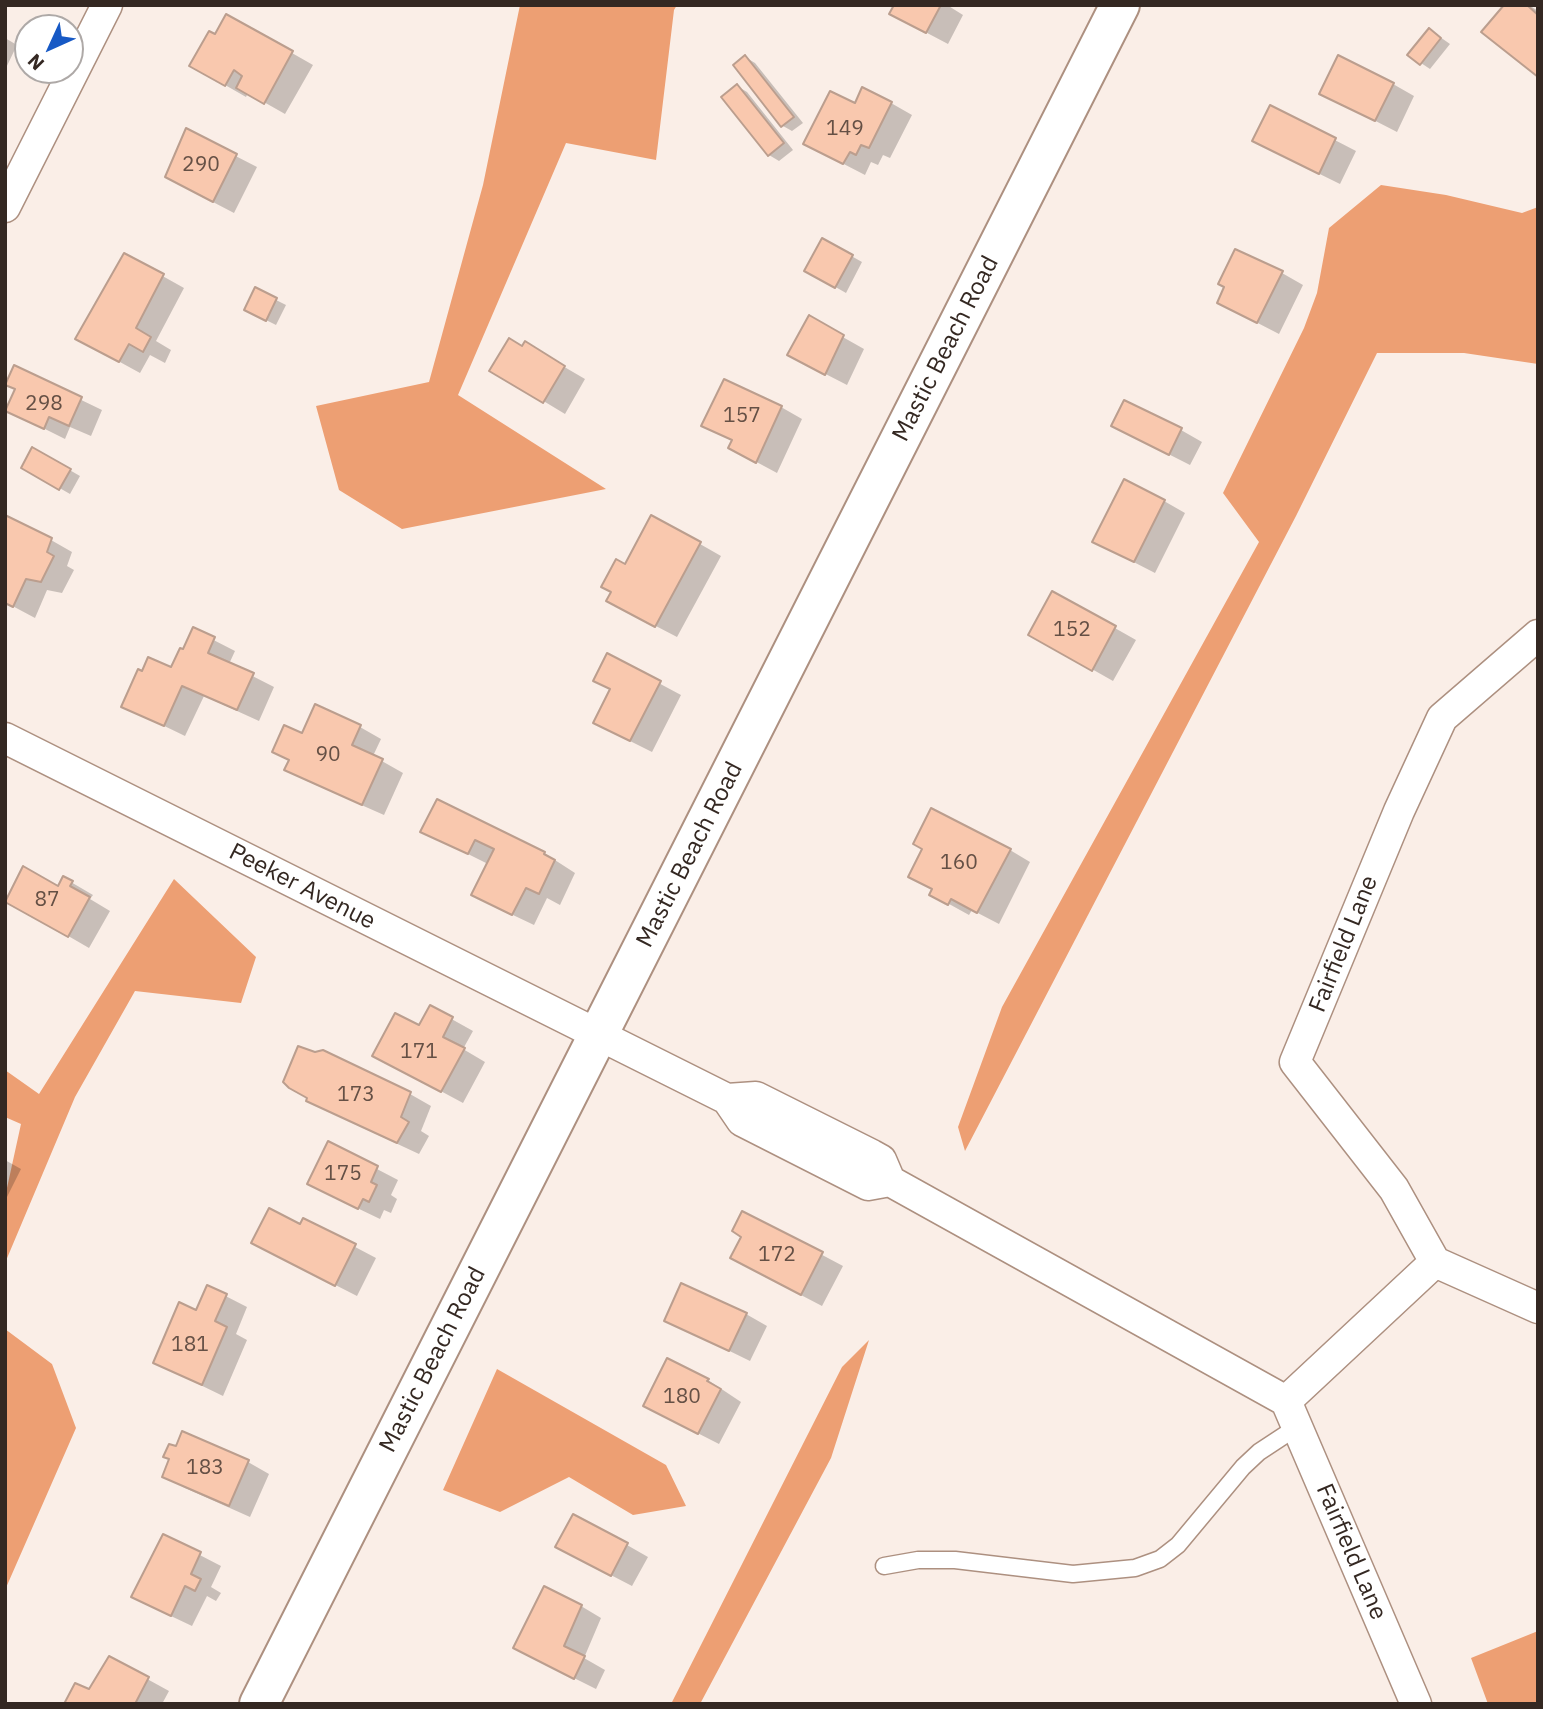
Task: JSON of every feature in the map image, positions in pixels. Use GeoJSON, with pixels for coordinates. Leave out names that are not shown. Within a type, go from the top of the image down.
{"type":"FeatureCollection","features":[{"type":"Feature","properties":{"kind":"street"},"geometry":{"type":"LineString","coordinates":[[5,207],[107,5]]}},
{"type":"Feature","properties":{"kind":"street","name":"Mastic Beach Road"},"geometry":{"type":"LineString","coordinates":[[259,1704],[1120,5]]}},
{"type":"Feature","properties":{"kind":"street","name":"Fairfield Lane"},"geometry":{"type":"LineString","coordinates":[[1435,1262],[1394,1189],[1295,1062],[1399,811],[1442,718],[1538,635]]}},
{"type":"Feature","properties":{"kind":"street","name":"Peeker Avenue"},"geometry":{"type":"LineString","coordinates":[[5,738],[598,1036]]}},
{"type":"Feature","properties":{"kind":"street"},"geometry":{"type":"LineString","coordinates":[[598,1036],[727,1099],[742,1121],[868,1185],[890,1181],[1292,1414],[1435,1262],[1538,1308]]}},
{"type":"Feature","properties":{"kind":"street","name":"Fairfield Lane"},"geometry":{"type":"LineString","coordinates":[[1292,1414],[1416,1704]]}},
{"type":"Feature","properties":{"kind":"lane"},"geometry":{"type":"LineString","coordinates":[[884,1566],[918,1560],[955,1560],[1073,1574],[1135,1568],[1160,1559],[1178,1545],[1292,1414]]}},
{"type":"Feature","properties":{"kind":"shaded area"},"geometry":{"type":"Polygon","coordinates":[[[520,5],[677,5],[674,10],[656,160],[566,143],[458,395],[606,489],[402,529],[339,490],[316,406],[429,382],[483,185],[520,5]]]}},
{"type":"Feature","properties":{"kind":"shaded area"},"geometry":{"type":"Polygon","coordinates":[[[1381,185],[1446,195],[1522,213],[1538,207],[1538,364],[1464,353],[1377,353],[1296,516],[965,1151],[958,1127],[1002,1007],[1259,542],[1223,493],[1304,328],[1317,293],[1329,228],[1381,185]]]}},
{"type":"Feature","properties":{"kind":"shaded area"},"geometry":{"type":"Polygon","coordinates":[[[174,879],[256,957],[241,1003],[135,991],[75,1097],[5,1263],[5,1197],[21,1124],[5,1117],[5,1070],[39,1094],[174,879]]]}},
{"type":"Feature","properties":{"kind":"shaded area"},"geometry":{"type":"Polygon","coordinates":[[[5,1329],[52,1364],[76,1428],[5,1590],[5,1329]]]}},
{"type":"Feature","properties":{"kind":"shaded area"},"geometry":{"type":"Polygon","coordinates":[[[869,1340],[831,1458],[700,1704],[671,1704],[842,1367],[869,1340]]]}},
{"type":"Feature","properties":{"kind":"shaded area"},"geometry":{"type":"Polygon","coordinates":[[[497,1369],[666,1465],[686,1506],[633,1515],[569,1477],[500,1512],[443,1490],[497,1369]]]}},
{"type":"Feature","properties":{"kind":"shaded area"},"geometry":{"type":"Polygon","coordinates":[[[1538,1631],[1538,1704],[1488,1704],[1471,1658],[1538,1631]]]}},
{"type":"Feature","properties":{"kind":"building"},"geometry":{"type":"Polygon","coordinates":[[[894,5],[941,5],[926,33],[889,14],[894,5]]]}},
{"type":"Feature","properties":{"kind":"building"},"geometry":{"type":"Polygon","coordinates":[[[1504,5],[1527,5],[1538,15],[1538,77],[1481,32],[1504,5]]]}},
{"type":"Feature","properties":{"kind":"building"},"geometry":{"type":"Polygon","coordinates":[[[226,14],[293,51],[264,104],[236,88],[242,76],[234,70],[225,86],[189,66],[209,31],[215,34],[226,14]]]}},
{"type":"Feature","properties":{"kind":"building"},"geometry":{"type":"Polygon","coordinates":[[[1429,28],[1441,38],[1420,65],[1407,55],[1429,28]]]}},
{"type":"Feature","properties":{"kind":"building"},"geometry":{"type":"Polygon","coordinates":[[[745,55],[794,117],[781,127],[733,65],[745,55]]]}},
{"type":"Feature","properties":{"kind":"building"},"geometry":{"type":"Polygon","coordinates":[[[1338,55],[1394,83],[1375,121],[1319,94],[1338,55]]]}},
{"type":"Feature","properties":{"kind":"building"},"geometry":{"type":"Polygon","coordinates":[[[737,84],[784,143],[768,156],[721,97],[737,84]]]}},
{"type":"Feature","properties":{"kind":"building"},"geometry":{"type":"Polygon","coordinates":[[[862,87],[892,102],[869,148],[861,145],[856,155],[850,152],[843,164],[803,144],[830,91],[855,103],[862,87]]]}},
{"type":"Feature","properties":{"kind":"building"},"geometry":{"type":"Polygon","coordinates":[[[1270,105],[1336,138],[1319,174],[1252,141],[1270,105]]]}},
{"type":"Feature","properties":{"kind":"building"},"geometry":{"type":"Polygon","coordinates":[[[186,128],[237,154],[213,202],[165,177],[186,128]]]}},
{"type":"Feature","properties":{"kind":"building"},"geometry":{"type":"Polygon","coordinates":[[[822,238],[853,255],[835,288],[804,271],[822,238]]]}},
{"type":"Feature","properties":{"kind":"building"},"geometry":{"type":"Polygon","coordinates":[[[1235,249],[1283,271],[1257,323],[1217,303],[1224,287],[1218,284],[1235,249]]]}},
{"type":"Feature","properties":{"kind":"building"},"geometry":{"type":"Polygon","coordinates":[[[124,253],[164,274],[136,328],[151,337],[143,352],[129,344],[119,362],[75,339],[124,253]]]}},
{"type":"Feature","properties":{"kind":"building"},"geometry":{"type":"Polygon","coordinates":[[[255,287],[277,298],[266,321],[244,310],[255,287]]]}},
{"type":"Feature","properties":{"kind":"building"},"geometry":{"type":"Polygon","coordinates":[[[809,315],[844,335],[825,375],[787,355],[809,315]]]}},
{"type":"Feature","properties":{"kind":"building"},"geometry":{"type":"Polygon","coordinates":[[[509,338],[522,346],[525,341],[565,366],[543,403],[489,371],[509,338]]]}},
{"type":"Feature","properties":{"kind":"building"},"geometry":{"type":"Polygon","coordinates":[[[14,365],[82,397],[69,426],[49,417],[44,429],[5,411],[15,389],[5,385],[14,365]]]}},
{"type":"Feature","properties":{"kind":"building"},"geometry":{"type":"Polygon","coordinates":[[[724,379],[782,406],[756,463],[728,448],[732,440],[701,426],[724,379]]]}},
{"type":"Feature","properties":{"kind":"building"},"geometry":{"type":"Polygon","coordinates":[[[1124,400],[1182,428],[1169,455],[1111,426],[1124,400]]]}},
{"type":"Feature","properties":{"kind":"building"},"geometry":{"type":"Polygon","coordinates":[[[32,447],[71,469],[59,490],[21,468],[32,447]]]}},
{"type":"Feature","properties":{"kind":"building"},"geometry":{"type":"Polygon","coordinates":[[[1124,479],[1165,500],[1134,562],[1092,542],[1124,479]]]}},
{"type":"Feature","properties":{"kind":"building"},"geometry":{"type":"Polygon","coordinates":[[[5,515],[52,538],[47,552],[54,556],[41,582],[26,579],[13,607],[5,603],[5,515]]]}},
{"type":"Feature","properties":{"kind":"building"},"geometry":{"type":"Polygon","coordinates":[[[651,515],[701,542],[655,627],[606,601],[611,592],[601,587],[616,559],[625,564],[651,515]]]}},
{"type":"Feature","properties":{"kind":"building"},"geometry":{"type":"Polygon","coordinates":[[[1052,591],[1116,626],[1092,671],[1028,635],[1052,591]]]}},
{"type":"Feature","properties":{"kind":"building"},"geometry":{"type":"Polygon","coordinates":[[[193,627],[215,637],[208,653],[254,673],[237,710],[182,686],[164,726],[121,707],[138,669],[142,671],[148,657],[171,667],[193,627]]]}},
{"type":"Feature","properties":{"kind":"building"},"geometry":{"type":"Polygon","coordinates":[[[607,653],[661,681],[630,741],[593,723],[610,689],[593,681],[607,653]]]}},
{"type":"Feature","properties":{"kind":"building"},"geometry":{"type":"Polygon","coordinates":[[[315,704],[361,725],[352,745],[383,759],[362,805],[284,770],[289,760],[272,752],[284,725],[302,733],[315,704]]]}},
{"type":"Feature","properties":{"kind":"building"},"geometry":{"type":"Polygon","coordinates":[[[437,799],[545,852],[544,854],[555,860],[539,894],[526,888],[512,915],[471,895],[494,849],[475,840],[468,854],[420,832],[437,799]]]}},
{"type":"Feature","properties":{"kind":"building"},"geometry":{"type":"Polygon","coordinates":[[[931,808],[1011,849],[977,913],[951,899],[948,905],[929,895],[932,889],[908,877],[922,849],[913,844],[931,808]]]}},
{"type":"Feature","properties":{"kind":"building"},"geometry":{"type":"Polygon","coordinates":[[[23,866],[58,886],[63,876],[73,881],[70,886],[90,897],[68,937],[5,902],[23,866]]]}},
{"type":"Feature","properties":{"kind":"building"},"geometry":{"type":"Polygon","coordinates":[[[430,1005],[453,1017],[443,1037],[465,1048],[441,1092],[372,1056],[395,1013],[419,1025],[430,1005]]]}},
{"type":"Feature","properties":{"kind":"building"},"geometry":{"type":"Polygon","coordinates":[[[298,1046],[315,1052],[323,1050],[411,1092],[401,1117],[409,1122],[397,1143],[306,1101],[307,1098],[289,1088],[283,1082],[298,1046]]]}},
{"type":"Feature","properties":{"kind":"building"},"geometry":{"type":"Polygon","coordinates":[[[328,1141],[378,1166],[371,1182],[377,1185],[369,1202],[363,1199],[358,1209],[307,1184],[328,1141]]]}},
{"type":"Feature","properties":{"kind":"building"},"geometry":{"type":"Polygon","coordinates":[[[269,1208],[300,1224],[303,1218],[356,1244],[335,1286],[251,1243],[269,1208]]]}},
{"type":"Feature","properties":{"kind":"building"},"geometry":{"type":"Polygon","coordinates":[[[742,1211],[823,1252],[801,1295],[730,1258],[741,1237],[732,1231],[742,1211]]]}},
{"type":"Feature","properties":{"kind":"building"},"geometry":{"type":"Polygon","coordinates":[[[681,1283],[747,1313],[729,1351],[664,1321],[681,1283]]]}},
{"type":"Feature","properties":{"kind":"building"},"geometry":{"type":"Polygon","coordinates":[[[207,1285],[227,1294],[215,1321],[227,1327],[202,1385],[153,1363],[179,1302],[196,1310],[207,1285]]]}},
{"type":"Feature","properties":{"kind":"building"},"geometry":{"type":"Polygon","coordinates":[[[667,1358],[709,1379],[707,1381],[721,1389],[698,1434],[643,1406],[667,1358]]]}},
{"type":"Feature","properties":{"kind":"building"},"geometry":{"type":"Polygon","coordinates":[[[182,1431],[249,1460],[229,1506],[162,1477],[169,1459],[163,1457],[169,1444],[176,1446],[182,1431]]]}},
{"type":"Feature","properties":{"kind":"building"},"geometry":{"type":"Polygon","coordinates":[[[573,1514],[628,1543],[611,1576],[555,1547],[573,1514]]]}},
{"type":"Feature","properties":{"kind":"building"},"geometry":{"type":"Polygon","coordinates":[[[163,1534],[201,1552],[191,1574],[201,1579],[195,1591],[185,1586],[171,1616],[131,1597],[163,1534]]]}},
{"type":"Feature","properties":{"kind":"building"},"geometry":{"type":"Polygon","coordinates":[[[544,1586],[582,1605],[564,1646],[585,1656],[574,1679],[513,1648],[544,1586]]]}},
{"type":"Feature","properties":{"kind":"building"},"geometry":{"type":"Polygon","coordinates":[[[109,1656],[149,1677],[135,1704],[64,1704],[75,1683],[89,1689],[109,1656]]]}}]}
